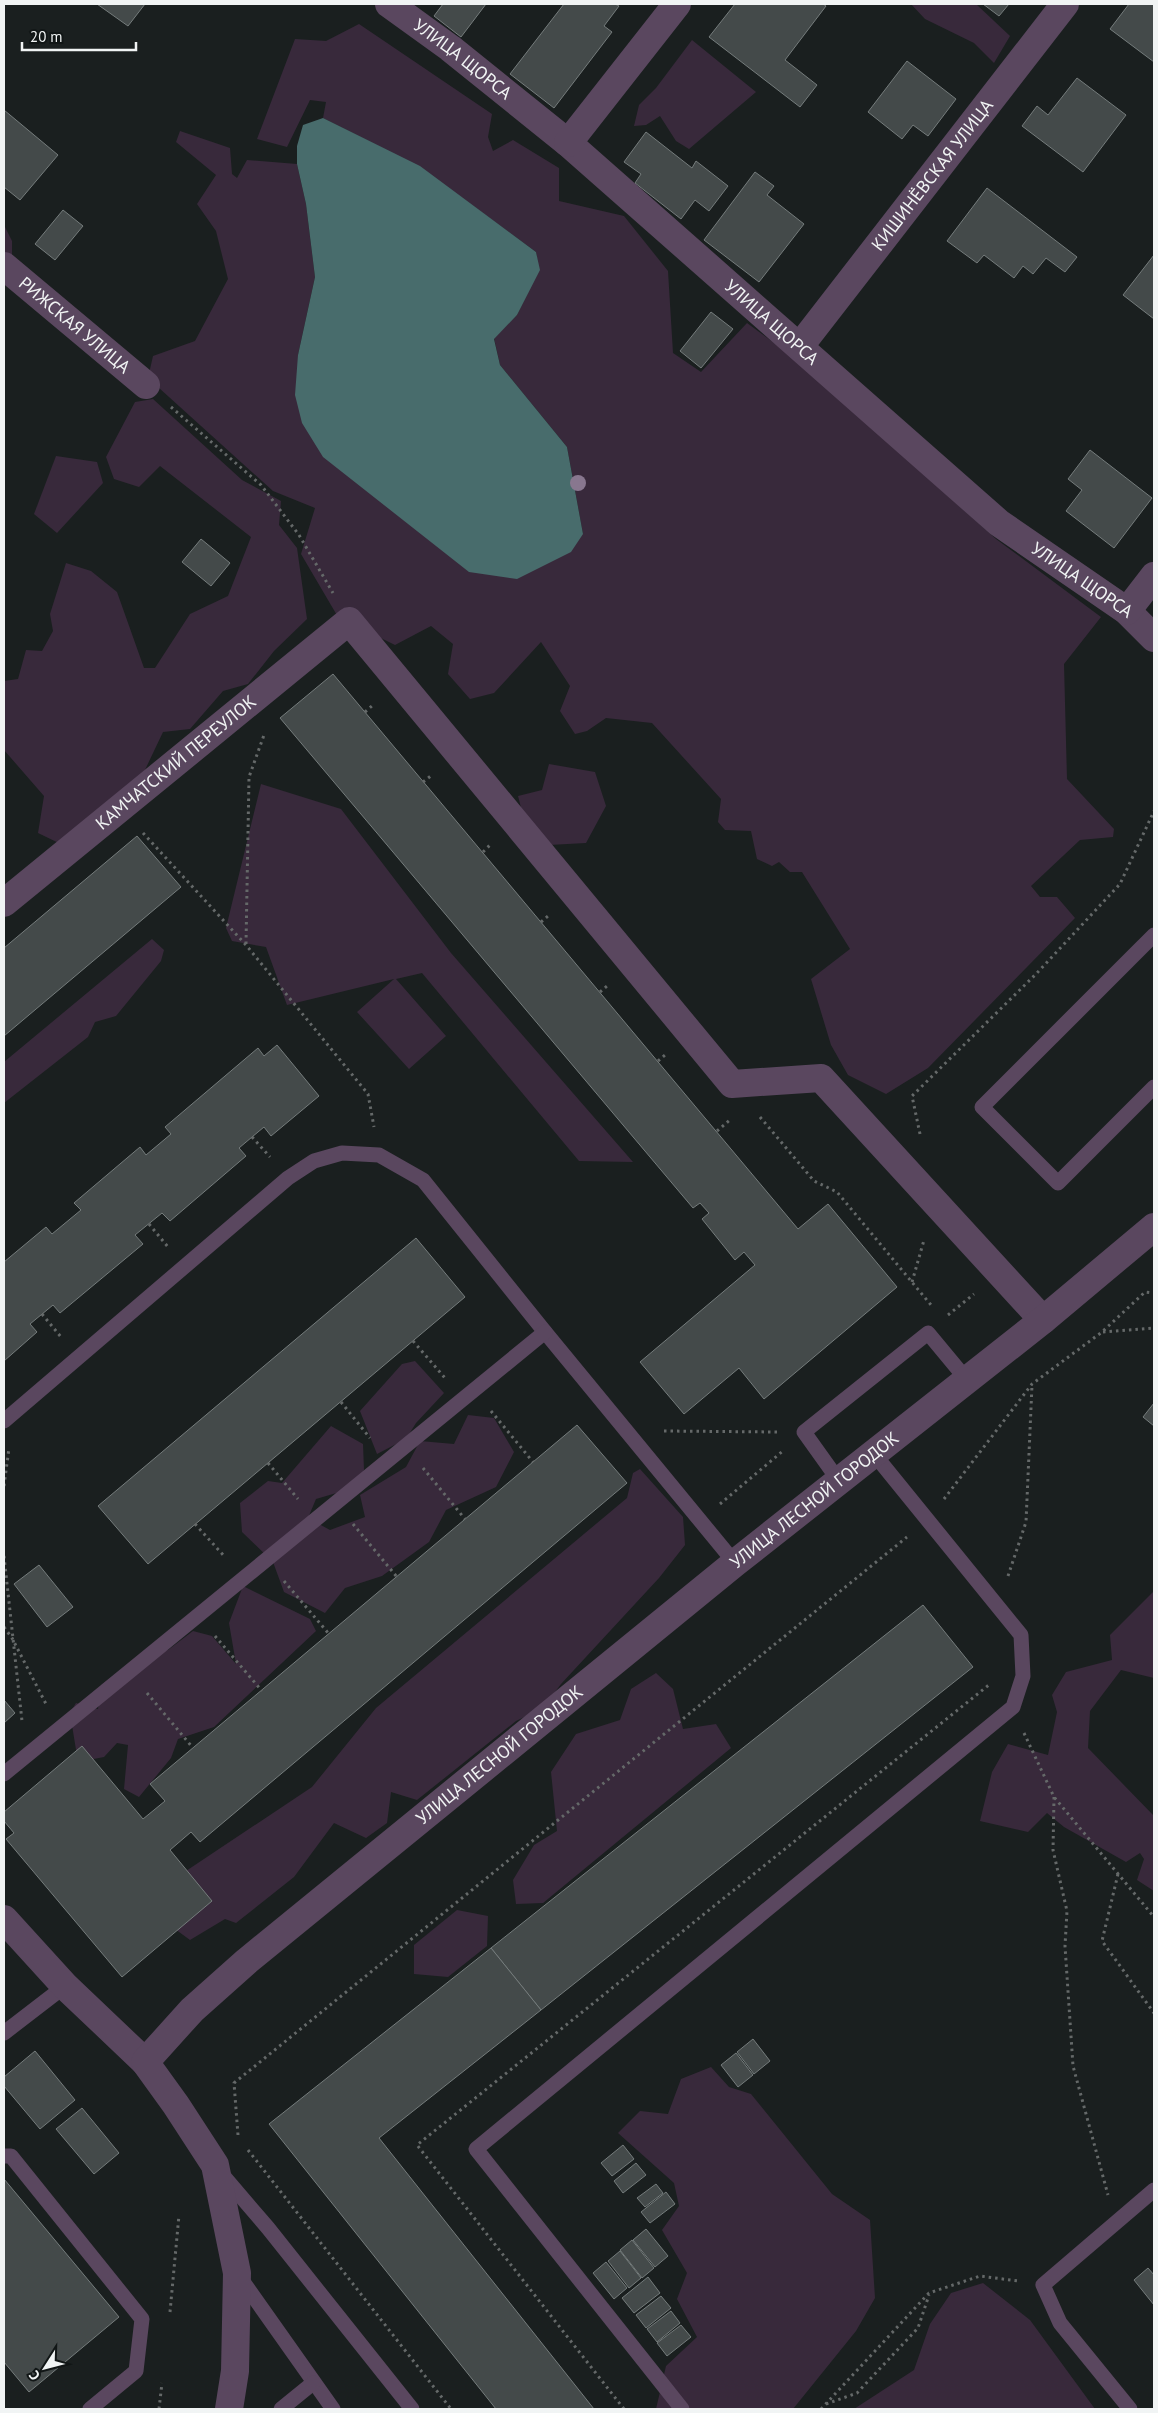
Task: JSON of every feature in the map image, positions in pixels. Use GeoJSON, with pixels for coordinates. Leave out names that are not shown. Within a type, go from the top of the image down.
{"type":"FeatureCollection","features":[{"type":"Feature","properties":{"kind":"street","name":"УЛИЦА ЩОРСА"},"geometry":{"type":"LineString","coordinates":[[389,4],[450,48],[568,143],[800,346],[998,524],[1127,611],[1154,638]]}},
{"type":"Feature","properties":{"kind":"street"},"geometry":{"type":"LineString","coordinates":[[568,143],[677,4]]}},
{"type":"Feature","properties":{"kind":"street","name":"КИШИНЁВСКАЯ УЛИЦА"},"geometry":{"type":"LineString","coordinates":[[800,346],[1065,4]]}},
{"type":"Feature","properties":{"kind":"street","name":"РИЖСКАЯ УЛИЦА"},"geometry":{"type":"LineString","coordinates":[[4,266],[146,385]]}},
{"type":"Feature","properties":{"kind":"street"},"geometry":{"type":"LineString","coordinates":[[1127,611],[1154,576]]}},
{"type":"Feature","properties":{"kind":"street"},"geometry":{"type":"LineString","coordinates":[[349,621],[732,1084],[821,1078],[1043,1320]]}},
{"type":"Feature","properties":{"kind":"street","name":"КАМЧАТСКИЙ ПЕРЕУЛОК"},"geometry":{"type":"LineString","coordinates":[[4,903],[349,621]]}},
{"type":"Feature","properties":{"kind":"street","name":"УЛИЦА ЛЕСНОЙ ГОРОДОК"},"geometry":{"type":"LineString","coordinates":[[145,2062],[192,2010],[247,1961],[735,1563],[1043,1320],[1154,1227]]}},
{"type":"Feature","properties":{"kind":"street"},"geometry":{"type":"LineString","coordinates":[[4,1919],[65,1986],[145,2062],[215,2165],[237,2273],[235,2371],[229,2409]]}},
{"type":"Feature","properties":{"kind":"lane"},"geometry":{"type":"LineString","coordinates":[[1154,935],[982,1107],[1058,1183],[1154,1087]]}},
{"type":"Feature","properties":{"kind":"lane"},"geometry":{"type":"LineString","coordinates":[[4,1421],[288,1178],[314,1161],[342,1153],[379,1154],[423,1180],[735,1563]]}},
{"type":"Feature","properties":{"kind":"lane"},"geometry":{"type":"LineString","coordinates":[[4,1774],[545,1332]]}},
{"type":"Feature","properties":{"kind":"lane"},"geometry":{"type":"LineString","coordinates":[[839,1481],[804,1432],[928,1332],[967,1380]]}},
{"type":"Feature","properties":{"kind":"lane"},"geometry":{"type":"LineString","coordinates":[[682,2409],[476,2148],[1013,1707],[1023,1676],[1021,1635],[874,1454]]}},
{"type":"Feature","properties":{"kind":"lane"},"geometry":{"type":"LineString","coordinates":[[4,2033],[65,1986]]}},
{"type":"Feature","properties":{"kind":"lane"},"geometry":{"type":"LineString","coordinates":[[4,2156],[11,2156],[142,2319],[136,2371],[90,2409]]}},
{"type":"Feature","properties":{"kind":"lane"},"geometry":{"type":"LineString","coordinates":[[215,2165],[268,2228],[412,2409]]}},
{"type":"Feature","properties":{"kind":"lane"},"geometry":{"type":"LineString","coordinates":[[1130,2409],[1060,2323],[1043,2284],[1154,2190]]}},
{"type":"Feature","properties":{"kind":"lane"},"geometry":{"type":"LineString","coordinates":[[237,2273],[313,2384],[333,2409]]}},
{"type":"Feature","properties":{"kind":"lane"},"geometry":{"type":"LineString","coordinates":[[280,2409],[313,2384]]}},
{"type":"Feature","properties":{"kind":"path"},"geometry":{"type":"LineString","coordinates":[[146,385],[261,485],[299,535],[349,621]]}},
{"type":"Feature","properties":{"kind":"path"},"geometry":{"type":"LineString","coordinates":[[244,708],[264,735],[249,777],[246,945]]}},
{"type":"Feature","properties":{"kind":"path"},"geometry":{"type":"LineString","coordinates":[[120,808],[246,945],[368,1094],[379,1154]]}},
{"type":"Feature","properties":{"kind":"path"},"geometry":{"type":"LineString","coordinates":[[920,1134],[912,1096],[1036,974],[1120,884],[1154,810]]}},
{"type":"Feature","properties":{"kind":"path"},"geometry":{"type":"LineString","coordinates":[[732,1084],[814,1181],[837,1192],[943,1320]]}},
{"type":"Feature","properties":{"kind":"path"},"geometry":{"type":"LineString","coordinates":[[912,1282],[935,1202]]}},
{"type":"Feature","properties":{"kind":"path"},"geometry":{"type":"LineString","coordinates":[[928,1332],[1000,1273]]}},
{"type":"Feature","properties":{"kind":"path"},"geometry":{"type":"LineString","coordinates":[[238,2138],[234,2083],[928,1520],[1032,1384],[1102,1332],[1146,1292],[1154,1294]]}},
{"type":"Feature","properties":{"kind":"path"},"geometry":{"type":"LineString","coordinates":[[1102,1332],[1154,1328]]}},
{"type":"Feature","properties":{"kind":"path"},"geometry":{"type":"LineString","coordinates":[[413,1341],[469,1395],[533,1462]]}},
{"type":"Feature","properties":{"kind":"path"},"geometry":{"type":"LineString","coordinates":[[998,1607],[1026,1522],[1032,1384]]}},
{"type":"Feature","properties":{"kind":"path"},"geometry":{"type":"LineString","coordinates":[[341,1402],[388,1460]]}},
{"type":"Feature","properties":{"kind":"path"},"geometry":{"type":"LineString","coordinates":[[626,1431],[804,1432]]}},
{"type":"Feature","properties":{"kind":"path"},"geometry":{"type":"LineString","coordinates":[[700,1521],[804,1432]]}},
{"type":"Feature","properties":{"kind":"path"},"geometry":{"type":"LineString","coordinates":[[405,1446],[466,1519]]}},
{"type":"Feature","properties":{"kind":"path"},"geometry":{"type":"LineString","coordinates":[[268,1463],[316,1519]]}},
{"type":"Feature","properties":{"kind":"path"},"geometry":{"type":"LineString","coordinates":[[336,1503],[397,1577]]}},
{"type":"Feature","properties":{"kind":"path"},"geometry":{"type":"LineString","coordinates":[[196,1524],[243,1579]]}},
{"type":"Feature","properties":{"kind":"path"},"geometry":{"type":"LineString","coordinates":[[4,1556],[22,1721]]}},
{"type":"Feature","properties":{"kind":"path"},"geometry":{"type":"LineString","coordinates":[[266,1560],[329,1634]]}},
{"type":"Feature","properties":{"kind":"path"},"geometry":{"type":"LineString","coordinates":[[198,1616],[262,1691]]}},
{"type":"Feature","properties":{"kind":"path"},"geometry":{"type":"LineString","coordinates":[[4,1627],[12,1638],[59,1729]]}},
{"type":"Feature","properties":{"kind":"path"},"geometry":{"type":"LineString","coordinates":[[129,1672],[193,1748]]}},
{"type":"Feature","properties":{"kind":"path"},"geometry":{"type":"LineString","coordinates":[[1013,1707],[1054,1797],[1154,1917]]}},
{"type":"Feature","properties":{"kind":"path"},"geometry":{"type":"LineString","coordinates":[[1054,1797],[1053,1850],[1067,1911],[1065,1946],[1073,2066],[1115,2224]]}},
{"type":"Feature","properties":{"kind":"path"},"geometry":{"type":"LineString","coordinates":[[1118,1874],[1102,1941],[1154,2013]]}},
{"type":"Feature","properties":{"kind":"path"},"geometry":{"type":"LineString","coordinates":[[244,2145],[451,2409]]}},
{"type":"Feature","properties":{"kind":"path"},"geometry":{"type":"LineString","coordinates":[[821,2409],[929,2293],[980,2276],[1043,2284]]}},
{"type":"Feature","properties":{"kind":"path"},"geometry":{"type":"LineString","coordinates":[[826,2404],[856,2393],[918,2328],[929,2293]]}},
{"type":"Feature","properties":{"kind":"shaded area"},"geometry":{"type":"Polygon","coordinates":[[[911,4],[976,4],[1010,36],[994,63],[974,43],[925,19],[911,4]]]}},
{"type":"Feature","properties":{"kind":"shaded area"},"geometry":{"type":"Polygon","coordinates":[[[359,24],[492,114],[488,137],[493,151],[513,140],[559,168],[559,201],[624,216],[668,271],[673,353],[701,372],[747,323],[797,360],[996,539],[1101,617],[1064,664],[1067,779],[1114,829],[1113,837],[1080,840],[1031,886],[1040,897],[1057,897],[1075,918],[928,1068],[886,1094],[848,1075],[831,1045],[811,979],[850,949],[802,872],[790,872],[779,862],[772,866],[757,859],[751,831],[725,830],[718,822],[721,799],[652,723],[606,718],[587,731],[575,734],[560,711],[570,686],[541,642],[494,693],[470,699],[448,674],[453,644],[431,626],[395,645],[338,617],[301,554],[315,508],[273,491],[148,378],[153,356],[195,341],[228,279],[216,231],[197,204],[216,175],[176,142],[180,131],[230,148],[232,174],[237,178],[247,160],[297,164],[306,204],[315,277],[298,355],[583,534],[567,447],[500,365],[494,338],[517,315],[539,270],[536,252],[420,167],[323,118],[326,102],[310,100],[287,147],[257,139],[295,39],[326,41],[359,24]]]}},
{"type":"Feature","properties":{"kind":"shaded area"},"geometry":{"type":"Polygon","coordinates":[[[692,40],[756,92],[689,149],[676,141],[660,116],[646,125],[634,126],[639,105],[656,88],[692,40]]]}},
{"type":"Feature","properties":{"kind":"shaded area"},"geometry":{"type":"Polygon","coordinates":[[[4,225],[12,241],[12,261],[4,261],[4,225]]]}},
{"type":"Feature","properties":{"kind":"shaded area"},"geometry":{"type":"Polygon","coordinates":[[[153,399],[242,480],[281,501],[279,525],[297,548],[307,619],[274,651],[248,684],[223,691],[190,729],[163,732],[144,772],[65,846],[38,833],[44,796],[4,750],[4,681],[18,679],[26,650],[42,651],[53,631],[50,614],[66,563],[91,571],[117,592],[144,668],[155,668],[190,614],[228,596],[251,537],[160,466],[139,487],[114,479],[106,457],[135,402],[153,399]]]}},
{"type":"Feature","properties":{"kind":"shaded area"},"geometry":{"type":"Polygon","coordinates":[[[56,456],[97,462],[103,483],[57,533],[34,514],[56,456]]]}},
{"type":"Feature","properties":{"kind":"shaded area"},"geometry":{"type":"Polygon","coordinates":[[[549,764],[595,772],[606,806],[586,843],[549,845],[527,831],[518,796],[542,790],[549,764]]]}},
{"type":"Feature","properties":{"kind":"shaded area"},"geometry":{"type":"Polygon","coordinates":[[[261,784],[341,809],[451,953],[633,1162],[579,1161],[422,973],[396,979],[446,1036],[409,1069],[357,1012],[394,979],[287,1005],[266,947],[232,941],[226,928],[261,784]]]}},
{"type":"Feature","properties":{"kind":"shaded area"},"geometry":{"type":"Polygon","coordinates":[[[152,939],[164,950],[161,961],[116,1016],[95,1022],[88,1037],[4,1103],[4,1062],[152,939]]]}},
{"type":"Feature","properties":{"kind":"shaded area"},"geometry":{"type":"Polygon","coordinates":[[[415,1361],[444,1393],[416,1423],[406,1439],[377,1454],[360,1411],[402,1364],[415,1361]]]}},
{"type":"Feature","properties":{"kind":"shaded area"},"geometry":{"type":"Polygon","coordinates":[[[468,1415],[494,1418],[514,1452],[496,1487],[446,1510],[429,1542],[382,1576],[345,1588],[325,1613],[284,1592],[273,1562],[242,1532],[240,1503],[268,1481],[282,1483],[331,1426],[363,1444],[364,1470],[350,1489],[316,1499],[308,1518],[330,1530],[365,1517],[360,1495],[406,1467],[420,1441],[454,1444],[468,1415]]]}},
{"type":"Feature","properties":{"kind":"shaded area"},"geometry":{"type":"Polygon","coordinates":[[[640,1469],[683,1517],[685,1545],[659,1578],[561,1684],[543,1708],[516,1721],[417,1800],[391,1792],[387,1823],[366,1838],[334,1823],[294,1877],[236,1923],[225,1919],[190,1940],[164,1921],[180,1875],[312,1787],[376,1708],[627,1498],[633,1473],[640,1469]]]}},
{"type":"Feature","properties":{"kind":"shaded area"},"geometry":{"type":"Polygon","coordinates":[[[243,1586],[310,1619],[316,1631],[214,1727],[178,1739],[171,1758],[139,1797],[124,1789],[128,1745],[117,1743],[104,1757],[78,1762],[70,1713],[76,1703],[98,1709],[101,1685],[139,1656],[168,1650],[193,1631],[212,1636],[236,1664],[229,1623],[243,1586]]]}},
{"type":"Feature","properties":{"kind":"shaded area"},"geometry":{"type":"Polygon","coordinates":[[[1154,1591],[1154,1678],[1121,1670],[1090,1711],[1088,1748],[1154,1816],[1154,1891],[1137,1880],[1144,1859],[1140,1853],[1126,1862],[1064,1827],[1047,1813],[1028,1832],[980,1821],[992,1772],[1008,1744],[1048,1755],[1057,1712],[1052,1695],[1066,1672],[1112,1660],[1110,1635],[1154,1591]]]}},
{"type":"Feature","properties":{"kind":"shaded area"},"geometry":{"type":"Polygon","coordinates":[[[656,1673],[673,1689],[683,1729],[716,1724],[731,1748],[543,1903],[516,1904],[513,1880],[534,1845],[557,1831],[551,1772],[576,1734],[620,1720],[631,1689],[656,1673]]]}},
{"type":"Feature","properties":{"kind":"shaded area"},"geometry":{"type":"Polygon","coordinates":[[[457,1910],[488,1916],[487,1946],[448,1977],[414,1974],[414,1945],[457,1910]]]}},
{"type":"Feature","properties":{"kind":"shaded area"},"geometry":{"type":"Polygon","coordinates":[[[711,2067],[729,2087],[751,2094],[832,2194],[870,2220],[875,2298],[856,2331],[793,2409],[656,2409],[666,2366],[697,2337],[677,2299],[687,2273],[662,2230],[679,2206],[674,2183],[618,2133],[640,2111],[668,2114],[681,2079],[711,2067]]]}},
{"type":"Feature","properties":{"kind":"shaded area"},"geometry":{"type":"Polygon","coordinates":[[[983,2283],[1030,2320],[1095,2409],[854,2409],[914,2370],[930,2324],[951,2293],[983,2283]]]}},
{"type":"Feature","properties":{"kind":"water"},"geometry":{"type":"Polygon","coordinates":[[[323,118],[420,166],[536,252],[540,270],[517,315],[494,339],[500,365],[567,447],[583,534],[571,552],[517,579],[469,572],[323,457],[302,423],[295,395],[298,355],[315,277],[306,204],[297,164],[297,146],[303,125],[323,118]]]}},
{"type":"Feature","properties":{"kind":"building"},"geometry":{"type":"Polygon","coordinates":[[[97,4],[145,4],[128,26],[97,4]]]}},
{"type":"Feature","properties":{"kind":"building"},"geometry":{"type":"Polygon","coordinates":[[[443,4],[486,4],[461,37],[434,16],[443,4]]]}},
{"type":"Feature","properties":{"kind":"building"},"geometry":{"type":"Polygon","coordinates":[[[564,4],[615,4],[619,6],[604,26],[612,32],[554,108],[510,74],[564,4]]]}},
{"type":"Feature","properties":{"kind":"building"},"geometry":{"type":"Polygon","coordinates":[[[735,4],[823,4],[826,6],[785,60],[817,85],[800,107],[709,37],[735,4]]]}},
{"type":"Feature","properties":{"kind":"building"},"geometry":{"type":"Polygon","coordinates":[[[983,4],[1009,4],[999,16],[983,4]]]}},
{"type":"Feature","properties":{"kind":"building"},"geometry":{"type":"Polygon","coordinates":[[[1129,4],[1154,4],[1154,62],[1110,29],[1129,4]]]}},
{"type":"Feature","properties":{"kind":"building"},"geometry":{"type":"Polygon","coordinates":[[[907,61],[956,99],[928,136],[913,125],[902,139],[868,112],[907,61]]]}},
{"type":"Feature","properties":{"kind":"building"},"geometry":{"type":"Polygon","coordinates":[[[1077,78],[1126,115],[1083,172],[1022,126],[1037,106],[1048,115],[1077,78]]]}},
{"type":"Feature","properties":{"kind":"building"},"geometry":{"type":"Polygon","coordinates":[[[4,110],[58,155],[20,200],[4,187],[4,110]]]}},
{"type":"Feature","properties":{"kind":"building"},"geometry":{"type":"Polygon","coordinates":[[[646,132],[692,168],[696,161],[728,186],[709,211],[695,200],[681,219],[635,183],[641,174],[624,162],[646,132]]]}},
{"type":"Feature","properties":{"kind":"building"},"geometry":{"type":"Polygon","coordinates":[[[755,172],[774,186],[767,195],[804,224],[759,282],[704,240],[755,172]]]}},
{"type":"Feature","properties":{"kind":"building"},"geometry":{"type":"Polygon","coordinates":[[[987,188],[1077,257],[1065,272],[1046,258],[1033,274],[1023,266],[1014,278],[984,255],[977,263],[947,241],[987,188]]]}},
{"type":"Feature","properties":{"kind":"building"},"geometry":{"type":"Polygon","coordinates":[[[63,210],[83,226],[55,260],[35,244],[63,210]]]}},
{"type":"Feature","properties":{"kind":"building"},"geometry":{"type":"Polygon","coordinates":[[[1154,255],[1154,319],[1123,295],[1154,255]]]}},
{"type":"Feature","properties":{"kind":"building"},"geometry":{"type":"Polygon","coordinates":[[[711,312],[733,329],[701,368],[680,351],[711,312]]]}},
{"type":"Feature","properties":{"kind":"building"},"geometry":{"type":"Polygon","coordinates":[[[1090,450],[1152,498],[1114,548],[1066,511],[1082,490],[1068,479],[1090,450]]]}},
{"type":"Feature","properties":{"kind":"building"},"geometry":{"type":"Polygon","coordinates":[[[201,539],[230,563],[211,586],[182,562],[201,539]]]}},
{"type":"Feature","properties":{"kind":"building"},"geometry":{"type":"Polygon","coordinates":[[[333,674],[798,1229],[828,1204],[897,1287],[764,1399],[739,1368],[684,1414],[640,1362],[755,1265],[744,1252],[735,1260],[702,1219],[709,1213],[700,1203],[693,1208],[280,718],[333,674]]]}},
{"type":"Feature","properties":{"kind":"building"},"geometry":{"type":"Polygon","coordinates":[[[137,836],[181,887],[4,1036],[4,948],[137,836]]]}},
{"type":"Feature","properties":{"kind":"building"},"geometry":{"type":"Polygon","coordinates":[[[277,1045],[319,1096],[271,1136],[264,1127],[252,1137],[239,1148],[246,1156],[170,1221],[162,1213],[135,1235],[143,1244],[60,1313],[53,1305],[30,1324],[37,1332],[4,1361],[4,1262],[46,1227],[52,1234],[81,1210],[74,1203],[140,1147],[146,1155],[171,1134],[165,1127],[258,1048],[264,1056],[277,1045]]]}},
{"type":"Feature","properties":{"kind":"building"},"geometry":{"type":"Polygon","coordinates":[[[416,1238],[465,1297],[148,1564],[98,1506],[416,1238]]]}},
{"type":"Feature","properties":{"kind":"building"},"geometry":{"type":"Polygon","coordinates":[[[1154,1403],[1154,1426],[1143,1417],[1154,1403]]]}},
{"type":"Feature","properties":{"kind":"building"},"geometry":{"type":"Polygon","coordinates":[[[577,1425],[627,1483],[200,1842],[191,1832],[170,1850],[212,1901],[122,1977],[6,1839],[14,1833],[4,1821],[4,1812],[82,1746],[143,1819],[165,1801],[150,1784],[577,1425]]]}},
{"type":"Feature","properties":{"kind":"building"},"geometry":{"type":"Polygon","coordinates":[[[39,1565],[73,1607],[47,1627],[14,1584],[39,1565]]]}},
{"type":"Feature","properties":{"kind":"building"},"geometry":{"type":"Polygon","coordinates":[[[923,1605],[973,1667],[541,2010],[491,1948],[923,1605]]]}},
{"type":"Feature","properties":{"kind":"building"},"geometry":{"type":"Polygon","coordinates":[[[4,1700],[15,1713],[4,1723],[4,1700]]]}},
{"type":"Feature","properties":{"kind":"building"},"geometry":{"type":"Polygon","coordinates":[[[491,1948],[541,2010],[379,2138],[594,2409],[496,2409],[269,2124],[491,1948]]]}},
{"type":"Feature","properties":{"kind":"building"},"geometry":{"type":"Polygon","coordinates":[[[753,2039],[770,2061],[754,2074],[737,2052],[753,2039]]]}},
{"type":"Feature","properties":{"kind":"building"},"geometry":{"type":"Polygon","coordinates":[[[35,2051],[75,2100],[40,2129],[4,2086],[4,2077],[35,2051]]]}},
{"type":"Feature","properties":{"kind":"building"},"geometry":{"type":"Polygon","coordinates":[[[736,2053],[753,2075],[738,2087],[721,2065],[736,2053]]]}},
{"type":"Feature","properties":{"kind":"building"},"geometry":{"type":"Polygon","coordinates":[[[82,2108],[119,2153],[94,2174],[56,2129],[82,2108]]]}},
{"type":"Feature","properties":{"kind":"building"},"geometry":{"type":"Polygon","coordinates":[[[623,2145],[634,2159],[612,2176],[601,2163],[623,2145]]]}},
{"type":"Feature","properties":{"kind":"building"},"geometry":{"type":"Polygon","coordinates":[[[636,2163],[646,2175],[623,2193],[614,2181],[636,2163]]]}},
{"type":"Feature","properties":{"kind":"building"},"geometry":{"type":"Polygon","coordinates":[[[4,2179],[119,2317],[29,2392],[4,2362],[4,2179]]]}},
{"type":"Feature","properties":{"kind":"building"},"geometry":{"type":"Polygon","coordinates":[[[656,2184],[663,2193],[645,2207],[637,2198],[656,2184]]]}},
{"type":"Feature","properties":{"kind":"building"},"geometry":{"type":"Polygon","coordinates":[[[666,2192],[675,2204],[650,2223],[641,2212],[666,2192]]]}},
{"type":"Feature","properties":{"kind":"building"},"geometry":{"type":"Polygon","coordinates":[[[646,2229],[668,2256],[655,2267],[633,2240],[646,2229]]]}},
{"type":"Feature","properties":{"kind":"building"},"geometry":{"type":"Polygon","coordinates":[[[632,2240],[654,2268],[642,2278],[620,2250],[632,2240]]]}},
{"type":"Feature","properties":{"kind":"building"},"geometry":{"type":"Polygon","coordinates":[[[620,2251],[641,2278],[629,2288],[608,2261],[620,2251]]]}},
{"type":"Feature","properties":{"kind":"building"},"geometry":{"type":"Polygon","coordinates":[[[606,2262],[627,2288],[614,2299],[593,2273],[606,2262]]]}},
{"type":"Feature","properties":{"kind":"building"},"geometry":{"type":"Polygon","coordinates":[[[1148,2268],[1154,2275],[1154,2305],[1134,2280],[1148,2268]]]}},
{"type":"Feature","properties":{"kind":"building"},"geometry":{"type":"Polygon","coordinates":[[[648,2277],[660,2293],[634,2313],[622,2298],[648,2277]]]}},
{"type":"Feature","properties":{"kind":"building"},"geometry":{"type":"Polygon","coordinates":[[[661,2296],[671,2308],[646,2328],[636,2315],[661,2296]]]}},
{"type":"Feature","properties":{"kind":"building"},"geometry":{"type":"Polygon","coordinates":[[[671,2311],[680,2323],[657,2342],[647,2329],[671,2311]]]}},
{"type":"Feature","properties":{"kind":"building"},"geometry":{"type":"Polygon","coordinates":[[[681,2325],[691,2337],[667,2356],[657,2343],[681,2325]]]}}]}
